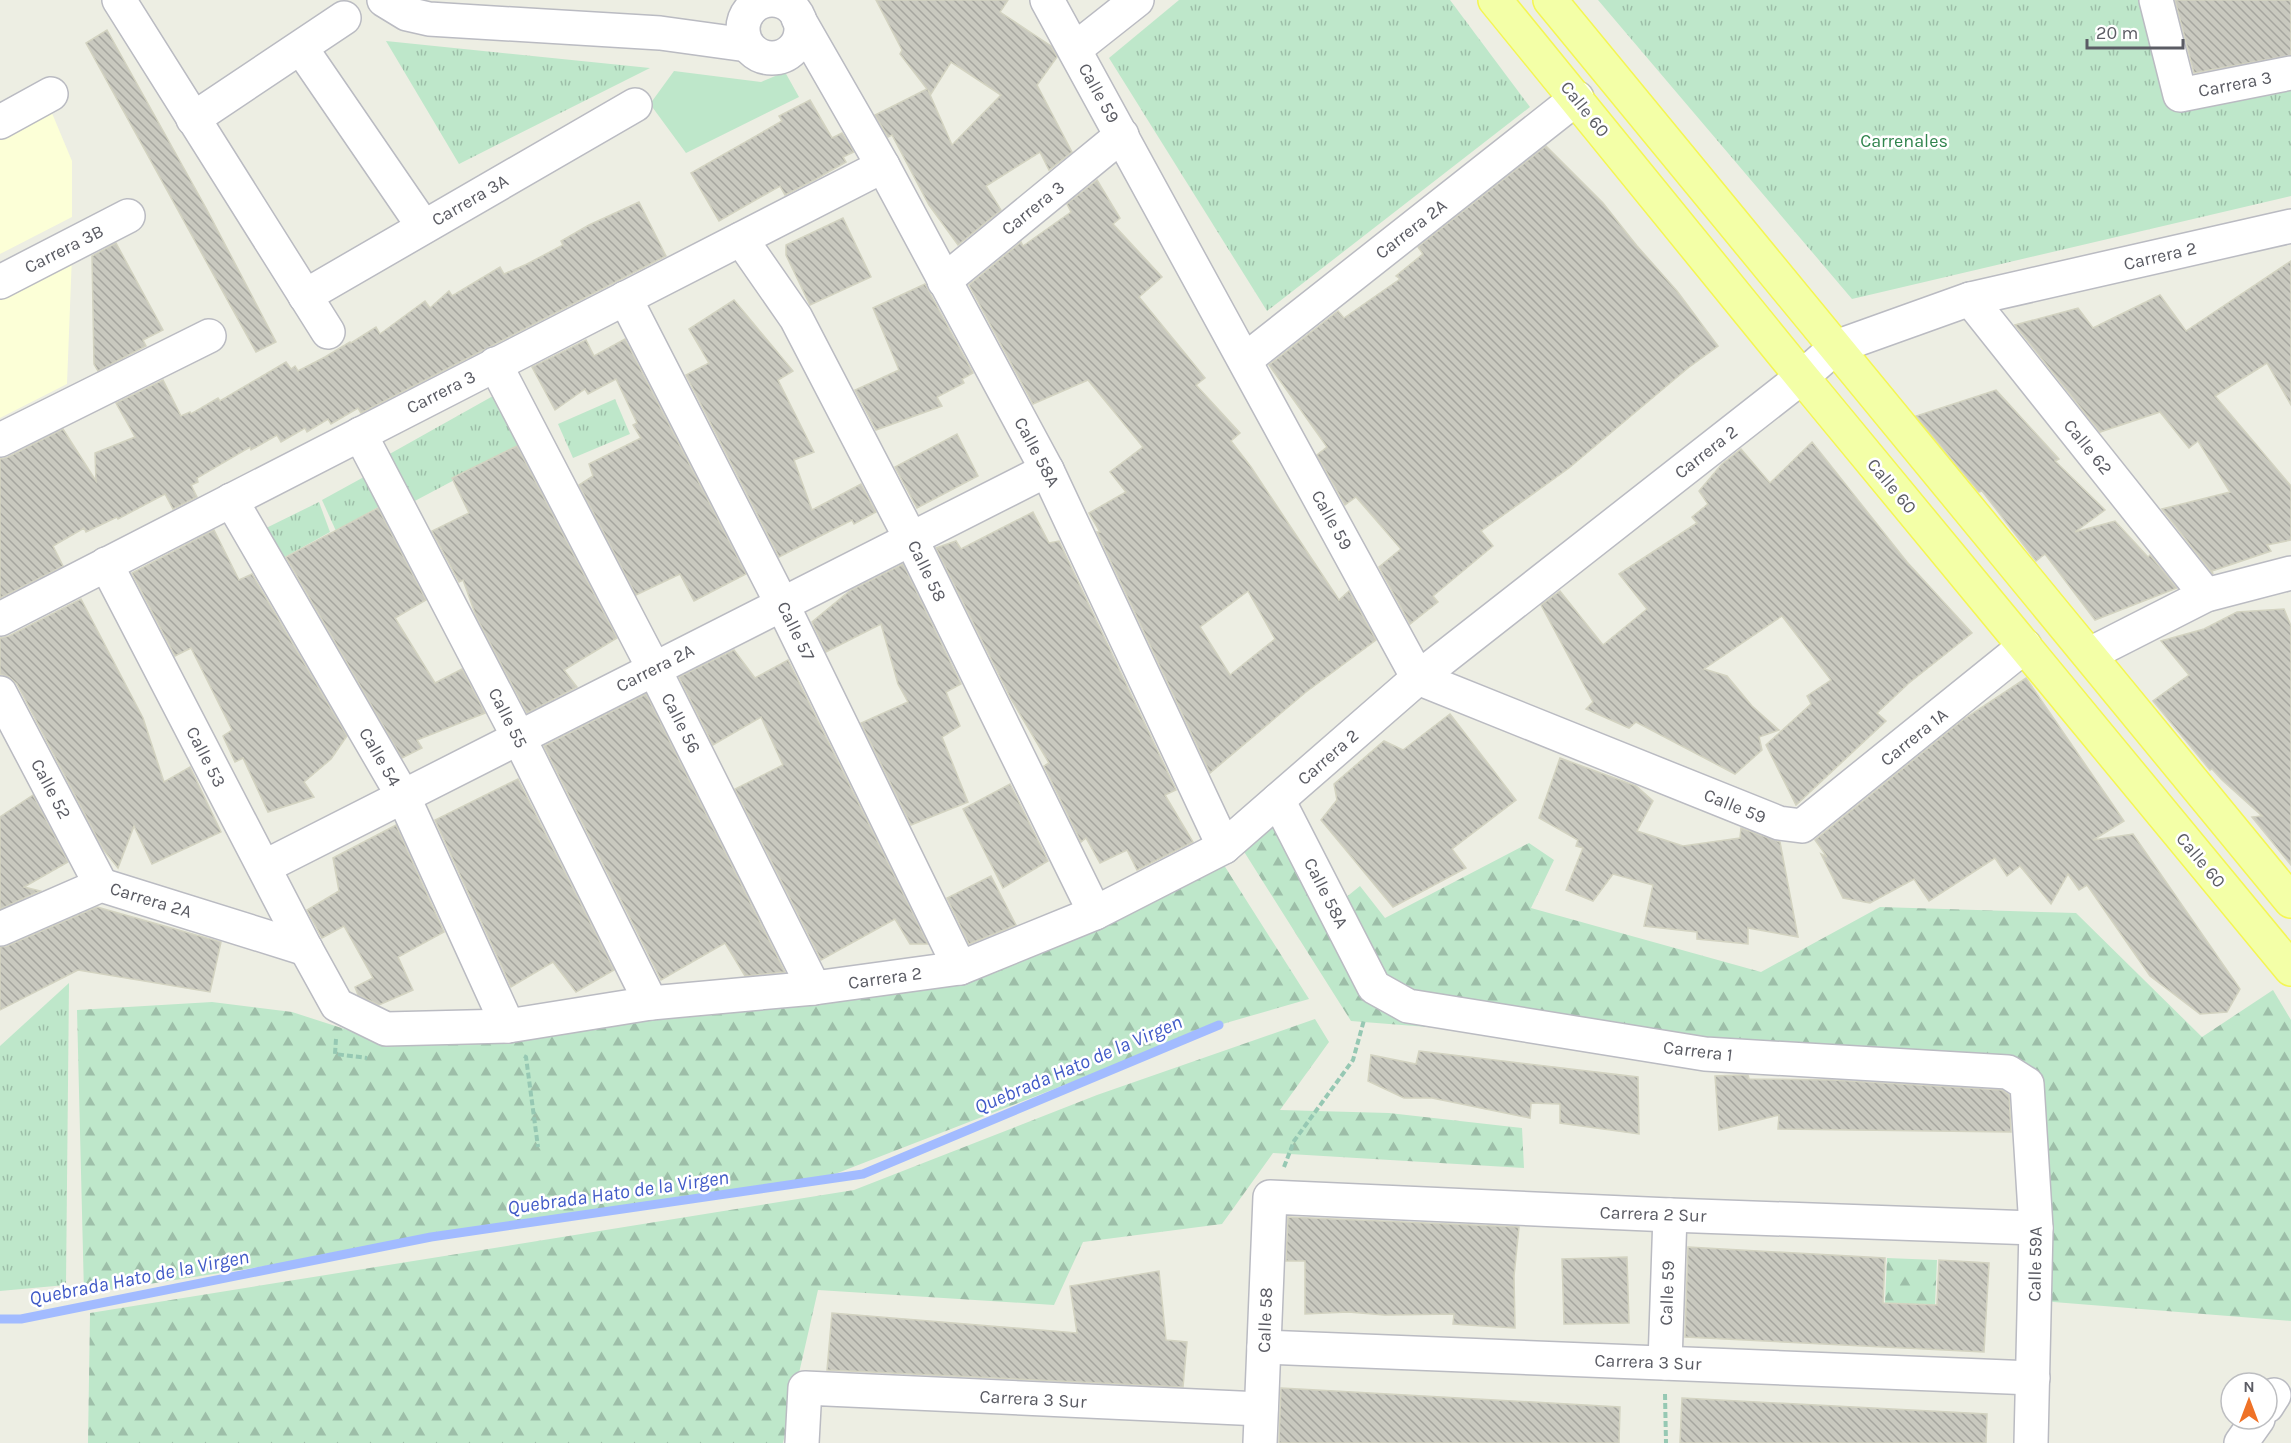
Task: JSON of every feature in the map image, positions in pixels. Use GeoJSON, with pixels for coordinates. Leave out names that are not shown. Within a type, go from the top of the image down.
{"type":"FeatureCollection","features":[{"type":"Feature","properties":{"kind":"main road","name":"Calle 60"},"geometry":{"type":"LineString","coordinates":[[1495,0],[2291,969]]}},
{"type":"Feature","properties":{"kind":"main road"},"geometry":{"type":"LineString","coordinates":[[1550,0],[2291,901]]}},
{"type":"Feature","properties":{"kind":"street","name":"Calle 59"},"geometry":{"type":"LineString","coordinates":[[1047,0],[1418,678],[1779,823],[1802,826]]}},
{"type":"Feature","properties":{"kind":"street"},"geometry":{"type":"LineString","coordinates":[[1075,49],[1137,0]]}},
{"type":"Feature","properties":{"kind":"street","name":"Carrera 3"},"geometry":{"type":"LineString","coordinates":[[2156,0],[2180,95],[2291,73]]}},
{"type":"Feature","properties":{"kind":"street"},"geometry":{"type":"LineString","coordinates":[[122,1],[328,332]]}},
{"type":"Feature","properties":{"kind":"street"},"geometry":{"type":"LineString","coordinates":[[764,1],[785,3],[798,18],[801,24],[800,37],[789,53],[766,58],[755,53],[748,29],[764,1]]}},
{"type":"Feature","properties":{"kind":"street"},"geometry":{"type":"LineString","coordinates":[[396,7],[429,19],[466,22],[660,33],[748,29]]}},
{"type":"Feature","properties":{"kind":"street"},"geometry":{"type":"LineString","coordinates":[[193,118],[344,18]]}},
{"type":"Feature","properties":{"kind":"street","name":"Calle 58A"},"geometry":{"type":"LineString","coordinates":[[798,18],[883,166],[1047,470],[1224,847]]}},
{"type":"Feature","properties":{"kind":"street"},"geometry":{"type":"LineString","coordinates":[[301,48],[423,226]]}},
{"type":"Feature","properties":{"kind":"street"},"geometry":{"type":"LineString","coordinates":[[789,53],[826,69]]}},
{"type":"Feature","properties":{"kind":"street"},"geometry":{"type":"LineString","coordinates":[[0,122],[51,94]]}},
{"type":"Feature","properties":{"kind":"street","name":"Carrera 2A"},"geometry":{"type":"LineString","coordinates":[[1245,360],[1577,98]]}},
{"type":"Feature","properties":{"kind":"street","name":"Carrera 3A"},"geometry":{"type":"LineString","coordinates":[[306,296],[635,105]]}},
{"type":"Feature","properties":{"kind":"street","name":"Carrera 3"},"geometry":{"type":"LineString","coordinates":[[944,281],[1122,135]]}},
{"type":"Feature","properties":{"kind":"street","name":"Carrera 3"},"geometry":{"type":"LineString","coordinates":[[0,619],[883,166]]}},
{"type":"Feature","properties":{"kind":"street","name":"Carrera 3B"},"geometry":{"type":"LineString","coordinates":[[0,282],[128,216]]}},
{"type":"Feature","properties":{"kind":"street","name":"Carrera 2"},"geometry":{"type":"LineString","coordinates":[[337,1005],[386,1029],[513,1040],[651,1004],[814,988],[960,968],[1095,913],[1224,847],[1418,678],[1836,347],[1970,299],[2291,226]]}},
{"type":"Feature","properties":{"kind":"street","name":"Calle 58"},"geometry":{"type":"LineString","coordinates":[[741,238],[796,318],[911,539],[1095,913]]}},
{"type":"Feature","properties":{"kind":"street","name":"Calle 57"},"geometry":{"type":"LineString","coordinates":[[626,298],[783,604],[960,968]]}},
{"type":"Feature","properties":{"kind":"street","name":"Calle 62"},"geometry":{"type":"LineString","coordinates":[[1970,299],[2205,595]]}},
{"type":"Feature","properties":{"kind":"street"},"geometry":{"type":"LineString","coordinates":[[0,440],[209,336]]}},
{"type":"Feature","properties":{"kind":"street","name":"Calle 56"},"geometry":{"type":"LineString","coordinates":[[495,364],[654,669],[814,988]]}},
{"type":"Feature","properties":{"kind":"street","name":"Calle 55"},"geometry":{"type":"LineString","coordinates":[[360,434],[519,738],[651,1004]]}},
{"type":"Feature","properties":{"kind":"street","name":"Carrera 2A"},"geometry":{"type":"LineString","coordinates":[[264,867],[1047,470]]}},
{"type":"Feature","properties":{"kind":"street","name":"Calle 54"},"geometry":{"type":"LineString","coordinates":[[231,500],[403,796],[513,1040]]}},
{"type":"Feature","properties":{"kind":"street","name":"Calle 53"},"geometry":{"type":"LineString","coordinates":[[106,564],[306,949]]}},
{"type":"Feature","properties":{"kind":"street"},"geometry":{"type":"LineString","coordinates":[[2090,654],[2205,595],[2291,573]]}},
{"type":"Feature","properties":{"kind":"street","name":"Carrera 1A"},"geometry":{"type":"LineString","coordinates":[[1802,826],[2025,646]]}},
{"type":"Feature","properties":{"kind":"street","name":"Calle 52"},"geometry":{"type":"LineString","coordinates":[[0,693],[101,885]]}},
{"type":"Feature","properties":{"kind":"street","name":"Calle 58A"},"geometry":{"type":"LineString","coordinates":[[1278,800],[1374,987]]}},
{"type":"Feature","properties":{"kind":"street","name":"Carrera 2A"},"geometry":{"type":"LineString","coordinates":[[0,929],[101,885],[306,949]]}},
{"type":"Feature","properties":{"kind":"street"},"geometry":{"type":"LineString","coordinates":[[306,949],[337,1005]]}},
{"type":"Feature","properties":{"kind":"street","name":"Carrera 1"},"geometry":{"type":"LineString","coordinates":[[1374,987],[1408,1006],[1705,1054],[2008,1072],[2027,1084]]}},
{"type":"Feature","properties":{"kind":"street","name":"Calle 59A"},"geometry":{"type":"LineString","coordinates":[[2027,1084],[2036,1228],[2031,1443]]}},
{"type":"Feature","properties":{"kind":"street","name":"Calle 58"},"geometry":{"type":"LineString","coordinates":[[1260,1443],[1270,1197]]}},
{"type":"Feature","properties":{"kind":"street","name":"Carrera 2 Sur"},"geometry":{"type":"LineString","coordinates":[[1270,1197],[1670,1215],[2036,1228]]}},
{"type":"Feature","properties":{"kind":"street","name":"Calle 59"},"geometry":{"type":"LineString","coordinates":[[1665,1363],[1670,1215]]}},
{"type":"Feature","properties":{"kind":"street","name":"Carrera 3 Sur"},"geometry":{"type":"LineString","coordinates":[[1264,1347],[2032,1378]]}},
{"type":"Feature","properties":{"kind":"street","name":"Carrera 3 Sur"},"geometry":{"type":"LineString","coordinates":[[802,1443],[805,1388],[1261,1410]]}},
{"type":"Feature","properties":{"kind":"path"},"geometry":{"type":"LineString","coordinates":[[1270,1197],[1294,1142],[1353,1059],[1374,987]]}},
{"type":"Feature","properties":{"kind":"path"},"geometry":{"type":"LineString","coordinates":[[337,1005],[335,1054],[377,1059]]}},
{"type":"Feature","properties":{"kind":"path"},"geometry":{"type":"LineString","coordinates":[[513,1040],[526,1057],[538,1147]]}},
{"type":"Feature","properties":{"kind":"path"},"geometry":{"type":"LineString","coordinates":[[1665,1363],[1666,1443]]}},
{"type":"Feature","properties":{"kind":"shaded area"},"geometry":{"type":"Polygon","coordinates":[[[49,106],[72,161],[72,217],[0,254],[0,134],[49,106]]]}},
{"type":"Feature","properties":{"kind":"shaded area"},"geometry":{"type":"Polygon","coordinates":[[[72,255],[67,384],[0,418],[0,292],[72,255]]]}},
{"type":"Feature","properties":{"kind":"green space"},"geometry":{"type":"Polygon","coordinates":[[[1179,0],[1450,0],[1530,107],[1267,311],[1109,58],[1179,0]]]}},
{"type":"Feature","properties":{"kind":"green space","name":"Carrenales"},"geometry":{"type":"Polygon","coordinates":[[[1598,0],[2146,0],[2172,108],[2291,80],[2291,196],[1852,299],[1598,0]]]}},
{"type":"Feature","properties":{"kind":"green space"},"geometry":{"type":"Polygon","coordinates":[[[386,41],[650,68],[459,164],[386,41]]]}},
{"type":"Feature","properties":{"kind":"green space"},"geometry":{"type":"Polygon","coordinates":[[[674,71],[761,82],[785,72],[799,97],[686,153],[650,104],[674,71]]]}},
{"type":"Feature","properties":{"kind":"green space"},"geometry":{"type":"Polygon","coordinates":[[[493,396],[524,443],[411,503],[386,456],[493,396]]]}},
{"type":"Feature","properties":{"kind":"green space"},"geometry":{"type":"Polygon","coordinates":[[[615,399],[630,434],[573,458],[558,424],[615,399]]]}},
{"type":"Feature","properties":{"kind":"green space"},"geometry":{"type":"Polygon","coordinates":[[[373,472],[389,501],[336,531],[322,500],[373,472]]]}},
{"type":"Feature","properties":{"kind":"green space"},"geometry":{"type":"Polygon","coordinates":[[[319,502],[330,532],[276,562],[258,532],[319,502]]]}},
{"type":"Feature","properties":{"kind":"green space"},"geometry":{"type":"Polygon","coordinates":[[[1274,822],[1329,911],[1360,886],[1385,918],[1529,843],[1554,860],[1531,908],[1761,972],[1880,907],[2076,913],[2202,1037],[2273,990],[2291,1020],[2291,1321],[2041,1301],[2027,1074],[1351,1021],[1243,850],[1274,822]]]}},
{"type":"Feature","properties":{"kind":"green space"},"geometry":{"type":"Polygon","coordinates":[[[1222,862],[1309,999],[1219,1025],[817,1181],[84,1294],[77,1010],[212,1002],[292,1012],[388,1043],[943,982],[1222,862]]]}},
{"type":"Feature","properties":{"kind":"green space"},"geometry":{"type":"Polygon","coordinates":[[[69,983],[66,1285],[0,1291],[0,1046],[69,983]]]}},
{"type":"Feature","properties":{"kind":"green space"},"geometry":{"type":"Polygon","coordinates":[[[1315,1019],[1329,1042],[1280,1110],[1389,1113],[1522,1128],[1524,1168],[1273,1153],[1222,1224],[1083,1242],[1054,1305],[818,1290],[783,1443],[88,1443],[90,1313],[854,1190],[1097,1095],[1315,1019]]]}},
{"type":"Feature","properties":{"kind":"green space"},"geometry":{"type":"Polygon","coordinates":[[[1887,1258],[1937,1260],[1935,1305],[1885,1303],[1887,1258]]]}},
{"type":"Feature","properties":{"kind":"building"},"geometry":{"type":"Polygon","coordinates":[[[876,0],[1008,0],[1000,12],[1051,46],[1057,57],[1037,85],[1072,152],[1049,170],[1040,152],[986,186],[1001,210],[958,245],[929,205],[892,135],[888,137],[875,115],[927,89],[900,54],[902,50],[876,0]],[[951,62],[931,94],[928,90],[952,145],[1001,95],[951,62]]]}},
{"type":"Feature","properties":{"kind":"building"},"geometry":{"type":"Polygon","coordinates":[[[2175,0],[2291,0],[2291,55],[2194,73],[2175,0]]]}},
{"type":"Feature","properties":{"kind":"building"},"geometry":{"type":"Polygon","coordinates":[[[107,30],[206,208],[276,342],[256,352],[86,43],[107,30]]]}},
{"type":"Feature","properties":{"kind":"building"},"geometry":{"type":"Polygon","coordinates":[[[810,100],[832,138],[842,133],[854,152],[843,157],[846,162],[785,195],[780,186],[719,221],[691,173],[782,121],[779,116],[810,100]]]}},
{"type":"Feature","properties":{"kind":"building"},"geometry":{"type":"Polygon","coordinates":[[[1546,146],[1603,203],[1677,291],[1718,346],[1688,368],[1569,468],[1481,531],[1493,546],[1433,596],[1438,602],[1410,624],[1379,567],[1401,549],[1356,497],[1345,505],[1317,455],[1327,447],[1269,365],[1338,311],[1344,318],[1400,279],[1396,276],[1423,254],[1418,247],[1546,146]]]}},
{"type":"Feature","properties":{"kind":"building"},"geometry":{"type":"Polygon","coordinates":[[[1097,180],[1120,218],[1113,224],[1162,277],[1139,297],[1205,378],[1196,385],[1240,433],[1231,441],[1251,467],[1339,600],[1349,591],[1376,640],[1306,692],[1210,773],[1097,532],[1100,532],[1089,513],[1126,492],[1110,472],[1143,447],[1088,380],[1033,404],[969,285],[1021,242],[1023,246],[1071,212],[1067,204],[1097,180]],[[1248,591],[1200,627],[1230,675],[1275,639],[1248,591]]]}},
{"type":"Feature","properties":{"kind":"building"},"geometry":{"type":"Polygon","coordinates":[[[639,202],[666,256],[361,413],[358,408],[331,424],[328,419],[307,432],[305,428],[281,442],[277,435],[251,450],[250,447],[197,478],[198,482],[191,485],[197,497],[173,509],[165,494],[118,519],[117,517],[86,532],[84,528],[53,546],[63,566],[0,598],[0,459],[63,429],[96,481],[95,453],[135,437],[116,403],[163,380],[181,416],[190,412],[191,414],[218,398],[220,401],[286,362],[291,369],[295,366],[298,371],[376,327],[380,334],[425,301],[430,308],[449,291],[452,296],[500,267],[504,274],[527,264],[563,245],[561,241],[589,225],[639,202]]]}},
{"type":"Feature","properties":{"kind":"building"},"geometry":{"type":"Polygon","coordinates":[[[843,218],[871,277],[810,305],[786,255],[786,245],[843,218]]]}},
{"type":"Feature","properties":{"kind":"building"},"geometry":{"type":"Polygon","coordinates":[[[116,243],[163,330],[143,340],[146,346],[98,371],[94,364],[92,256],[116,243]]]}},
{"type":"Feature","properties":{"kind":"building"},"geometry":{"type":"Polygon","coordinates":[[[2291,261],[2291,405],[2267,363],[2215,396],[2291,486],[2291,540],[2267,545],[2271,551],[2212,571],[2213,574],[2162,509],[2230,492],[2198,441],[2189,448],[2160,412],[2100,432],[2015,325],[2078,308],[2093,328],[2160,295],[2186,331],[2291,261]]]}},
{"type":"Feature","properties":{"kind":"building"},"geometry":{"type":"Polygon","coordinates":[[[925,284],[973,373],[962,379],[964,383],[937,397],[942,406],[876,430],[855,390],[899,370],[873,308],[925,284]]]}},
{"type":"Feature","properties":{"kind":"building"},"geometry":{"type":"Polygon","coordinates":[[[734,300],[793,371],[778,380],[814,452],[794,460],[812,510],[861,484],[876,512],[854,524],[852,520],[779,557],[686,375],[709,363],[689,329],[734,300]]]}},
{"type":"Feature","properties":{"kind":"building"},"geometry":{"type":"Polygon","coordinates":[[[625,339],[746,574],[694,601],[680,574],[636,595],[579,485],[593,476],[589,464],[641,438],[633,425],[637,423],[616,379],[588,394],[585,389],[555,410],[532,367],[586,340],[594,356],[625,339]]]}},
{"type":"Feature","properties":{"kind":"building"},"geometry":{"type":"Polygon","coordinates":[[[1996,390],[2059,459],[2055,461],[2105,510],[2075,532],[2115,521],[2148,557],[2150,555],[2177,588],[2095,620],[2045,554],[2036,561],[1982,491],[1979,492],[1916,416],[1996,390]]]}},
{"type":"Feature","properties":{"kind":"building"},"geometry":{"type":"Polygon","coordinates":[[[957,434],[978,476],[917,508],[895,467],[957,434]]]}},
{"type":"Feature","properties":{"kind":"building"},"geometry":{"type":"Polygon","coordinates":[[[1812,442],[1907,562],[1972,633],[1909,683],[1877,713],[1886,721],[1796,805],[1766,745],[1811,704],[1807,696],[1831,680],[1782,616],[1704,669],[1727,676],[1752,706],[1779,730],[1759,737],[1762,750],[1735,774],[1636,722],[1629,728],[1586,709],[1593,702],[1541,605],[1560,591],[1603,645],[1647,609],[1619,574],[1697,523],[1692,517],[1708,504],[1699,491],[1722,464],[1741,449],[1770,483],[1812,442]]]}},
{"type":"Feature","properties":{"kind":"building"},"geometry":{"type":"Polygon","coordinates":[[[517,446],[617,638],[564,670],[577,687],[527,713],[476,616],[463,580],[459,582],[432,531],[469,513],[452,478],[517,446]]]}},
{"type":"Feature","properties":{"kind":"building"},"geometry":{"type":"Polygon","coordinates":[[[378,508],[426,600],[395,618],[435,683],[462,669],[485,713],[417,740],[422,748],[402,758],[286,557],[378,508]]]}},
{"type":"Feature","properties":{"kind":"building"},"geometry":{"type":"Polygon","coordinates":[[[1033,512],[1049,543],[1059,541],[1176,790],[1165,795],[1193,842],[1137,870],[1127,850],[1100,863],[1086,838],[1081,842],[1044,766],[1049,763],[1011,699],[936,548],[956,541],[961,549],[1033,512]]]}},
{"type":"Feature","properties":{"kind":"building"},"geometry":{"type":"Polygon","coordinates":[[[214,530],[239,580],[252,574],[347,736],[331,759],[304,782],[314,797],[268,812],[243,758],[235,762],[223,736],[232,730],[191,648],[175,656],[132,573],[214,530]]]}},
{"type":"Feature","properties":{"kind":"building"},"geometry":{"type":"Polygon","coordinates":[[[903,564],[961,684],[946,692],[960,726],[942,737],[968,802],[911,825],[861,723],[908,702],[898,684],[881,624],[826,652],[812,622],[851,590],[903,564]]]}},
{"type":"Feature","properties":{"kind":"building"},"geometry":{"type":"Polygon","coordinates":[[[81,599],[143,718],[164,782],[190,767],[221,832],[152,864],[134,826],[118,868],[103,849],[17,684],[9,677],[0,674],[0,638],[9,636],[81,599]]]}},
{"type":"Feature","properties":{"kind":"building"},"geometry":{"type":"Polygon","coordinates":[[[2284,609],[2291,626],[2291,865],[2252,817],[2262,816],[2212,769],[2210,770],[2153,701],[2189,675],[2161,641],[2204,629],[2237,612],[2284,609]]]}},
{"type":"Feature","properties":{"kind":"building"},"geometry":{"type":"Polygon","coordinates":[[[734,650],[755,678],[788,660],[928,944],[910,944],[895,919],[821,960],[735,789],[783,765],[761,717],[713,745],[679,677],[734,650]]]}},
{"type":"Feature","properties":{"kind":"building"},"geometry":{"type":"Polygon","coordinates":[[[2026,678],[2124,821],[2093,840],[2133,834],[2240,989],[2227,1012],[2200,1014],[2150,976],[2087,885],[2079,890],[2068,874],[2051,904],[2020,866],[2007,876],[1995,858],[1929,901],[1914,879],[1870,903],[1843,898],[1821,854],[1827,857],[1815,840],[1964,719],[2026,678]]]}},
{"type":"Feature","properties":{"kind":"building"},"geometry":{"type":"Polygon","coordinates":[[[646,694],[785,972],[745,976],[725,943],[661,980],[544,746],[646,694]]]}},
{"type":"Feature","properties":{"kind":"building"},"geometry":{"type":"Polygon","coordinates":[[[1450,714],[1516,800],[1452,849],[1466,868],[1393,907],[1321,820],[1337,800],[1334,784],[1384,741],[1403,750],[1450,714]]]}},
{"type":"Feature","properties":{"kind":"building"},"geometry":{"type":"Polygon","coordinates":[[[1560,758],[1636,786],[1653,801],[1637,831],[1683,846],[1740,838],[1741,828],[1780,842],[1798,937],[1748,928],[1748,944],[1697,939],[1697,932],[1644,926],[1653,885],[1613,874],[1593,901],[1566,890],[1583,848],[1576,846],[1578,840],[1539,818],[1560,758]]]}},
{"type":"Feature","properties":{"kind":"building"},"geometry":{"type":"Polygon","coordinates":[[[518,779],[614,970],[576,992],[553,962],[511,987],[435,820],[518,779]]]}},
{"type":"Feature","properties":{"kind":"building"},"geometry":{"type":"Polygon","coordinates":[[[1010,784],[1048,861],[1003,888],[963,809],[1010,784]]]}},
{"type":"Feature","properties":{"kind":"building"},"geometry":{"type":"Polygon","coordinates":[[[33,795],[68,862],[24,887],[40,891],[0,909],[0,817],[33,795]]]}},
{"type":"Feature","properties":{"kind":"building"},"geometry":{"type":"Polygon","coordinates":[[[396,825],[444,932],[398,957],[413,990],[379,1005],[358,995],[355,987],[373,978],[344,926],[322,938],[307,910],[339,891],[333,858],[396,825]]]}},
{"type":"Feature","properties":{"kind":"building"},"geometry":{"type":"Polygon","coordinates":[[[991,876],[1016,925],[969,944],[947,898],[991,876]]]}},
{"type":"Feature","properties":{"kind":"building"},"geometry":{"type":"Polygon","coordinates":[[[97,907],[221,942],[210,992],[78,970],[0,1010],[0,947],[97,907]]]}},
{"type":"Feature","properties":{"kind":"building"},"geometry":{"type":"Polygon","coordinates":[[[1419,1051],[1638,1077],[1639,1134],[1560,1123],[1560,1104],[1531,1103],[1530,1118],[1432,1098],[1404,1098],[1368,1081],[1371,1055],[1416,1064],[1419,1051]]]}},
{"type":"Feature","properties":{"kind":"building"},"geometry":{"type":"Polygon","coordinates":[[[1748,1075],[1749,1079],[1832,1080],[2002,1090],[2009,1095],[2011,1132],[1778,1129],[1779,1115],[1719,1130],[1715,1076],[1748,1075]]]}},
{"type":"Feature","properties":{"kind":"building"},"geometry":{"type":"Polygon","coordinates":[[[1288,1217],[1519,1227],[1514,1276],[1515,1328],[1453,1324],[1454,1314],[1385,1315],[1348,1312],[1305,1314],[1305,1261],[1286,1261],[1288,1217]]]}},
{"type":"Feature","properties":{"kind":"building"},"geometry":{"type":"Polygon","coordinates":[[[1688,1247],[1885,1258],[1883,1303],[1937,1305],[1939,1260],[1989,1263],[1984,1352],[1685,1337],[1688,1247]]]}},
{"type":"Feature","properties":{"kind":"building"},"geometry":{"type":"Polygon","coordinates":[[[1627,1257],[1629,1323],[1564,1324],[1562,1259],[1627,1257]]]}},
{"type":"Feature","properties":{"kind":"building"},"geometry":{"type":"Polygon","coordinates":[[[1159,1271],[1166,1340],[1187,1342],[1183,1387],[827,1370],[832,1313],[1077,1333],[1070,1286],[1159,1271]]]}},
{"type":"Feature","properties":{"kind":"building"},"geometry":{"type":"Polygon","coordinates":[[[1281,1388],[1620,1407],[1619,1443],[1279,1443],[1281,1388]]]}},
{"type":"Feature","properties":{"kind":"building"},"geometry":{"type":"Polygon","coordinates":[[[1682,1398],[1987,1414],[1986,1443],[1680,1443],[1682,1398]]]}},
{"type":"Feature","properties":{"kind":"waterway","name":"Quebrada Hato de la Virgen"},"geometry":{"type":"LineString","coordinates":[[0,1319],[21,1319],[431,1237],[863,1174],[1219,1025]]}}]}
